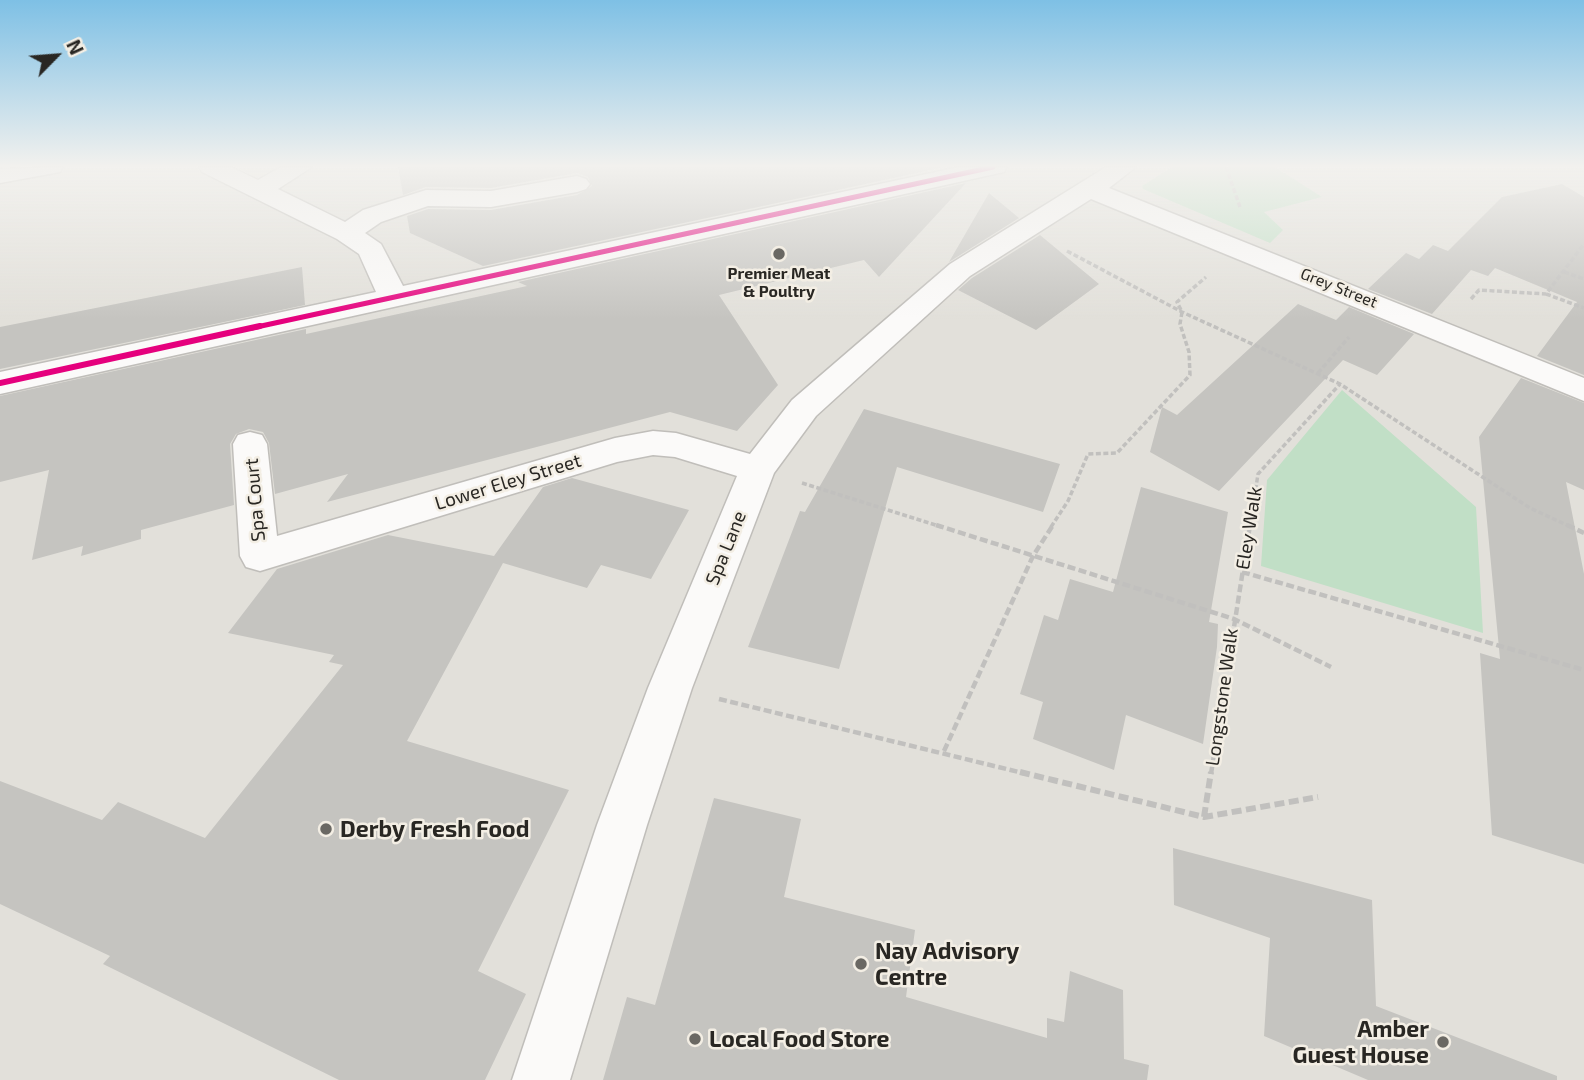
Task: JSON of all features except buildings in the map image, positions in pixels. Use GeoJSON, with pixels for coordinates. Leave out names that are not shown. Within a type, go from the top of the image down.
{"type":"FeatureCollection","features":[{"type":"Feature","properties":{"kind":"street"},"geometry":{"type":"LineString","coordinates":[[315,217],[348,233],[371,250],[394,298]]}},
{"type":"Feature","properties":{"kind":"street"},"geometry":{"type":"LineString","coordinates":[[348,233],[370,217]]}},
{"type":"Feature","properties":{"kind":"street"},"geometry":{"type":"LineString","coordinates":[[0,383],[764,217]]}},
{"type":"Feature","properties":{"kind":"street","name":"Spa Lane"},"geometry":{"type":"LineString","coordinates":[[541,1080],[622,825],[670,688],[758,469],[815,399],[960,270],[1047,217]]}},
{"type":"Feature","properties":{"kind":"street","name":"Grey Street"},"geometry":{"type":"LineString","coordinates":[[1162,217],[1584,390]]}},
{"type":"Feature","properties":{"kind":"street","name":"Lower Eley Street"},"geometry":{"type":"LineString","coordinates":[[260,556],[615,450],[653,443],[676,445],[758,469]]}},
{"type":"Feature","properties":{"kind":"street","name":"Spa Court"},"geometry":{"type":"LineString","coordinates":[[250,444],[260,556]]}},
{"type":"Feature","properties":{"kind":"path"},"geometry":{"type":"LineString","coordinates":[[1025,231],[1119,276],[1182,312],[1340,384],[1530,508],[1584,533]]}},
{"type":"Feature","properties":{"kind":"path"},"geometry":{"type":"LineString","coordinates":[[1546,294],[1584,244]]}},
{"type":"Feature","properties":{"kind":"path"},"geometry":{"type":"LineString","coordinates":[[944,751],[1033,556],[1068,501],[1087,454],[1117,453],[1190,375],[1189,352],[1180,324],[1182,312],[1177,302],[1240,248]]}},
{"type":"Feature","properties":{"kind":"path"},"geometry":{"type":"LineString","coordinates":[[1564,272],[1584,279]]}},
{"type":"Feature","properties":{"kind":"path"},"geometry":{"type":"LineString","coordinates":[[1444,331],[1479,290],[1546,294],[1584,309]]}},
{"type":"Feature","properties":{"kind":"path","name":"Eley Walk"},"geometry":{"type":"LineString","coordinates":[[1234,619],[1258,474],[1340,384]]}},
{"type":"Feature","properties":{"kind":"path","name":"Longstone Walk"},"geometry":{"type":"LineString","coordinates":[[758,469],[1234,619],[1204,817]]}},
{"type":"Feature","properties":{"kind":"path"},"geometry":{"type":"LineString","coordinates":[[1242,572],[1584,670]]}},
{"type":"Feature","properties":{"kind":"path"},"geometry":{"type":"LineString","coordinates":[[1234,619],[1331,667]]}},
{"type":"Feature","properties":{"kind":"path"},"geometry":{"type":"LineString","coordinates":[[670,688],[944,751],[1204,817],[1318,797]]}},
{"type":"Feature","properties":{"kind":"green space"},"geometry":{"type":"Polygon","coordinates":[[[1210,217],[1270,217],[1283,230],[1270,243],[1210,217]]]}},
{"type":"Feature","properties":{"kind":"green space"},"geometry":{"type":"Polygon","coordinates":[[[1342,390],[1476,507],[1483,633],[1261,566],[1267,480],[1342,390]]]}},
{"type":"Feature","properties":{"kind":"transit line"},"geometry":{"type":"LineString","coordinates":[[0,383],[761,217]]}},
{"type":"Feature","properties":{"kind":"place","name":"Premier Meat & Poultry"},"geometry":{"type":"Point","coordinates":[779,254]}},
{"type":"Feature","properties":{"kind":"place","name":"Derby Fresh Food"},"geometry":{"type":"Point","coordinates":[326,829]}},
{"type":"Feature","properties":{"kind":"place","name":"Nay Advisory Centre"},"geometry":{"type":"Point","coordinates":[861,964]}},
{"type":"Feature","properties":{"kind":"place","name":"Local Food Store"},"geometry":{"type":"Point","coordinates":[695,1039]}},
{"type":"Feature","properties":{"kind":"place","name":"Amber Guest House"},"geometry":{"type":"Point","coordinates":[1443,1042]}}]}
